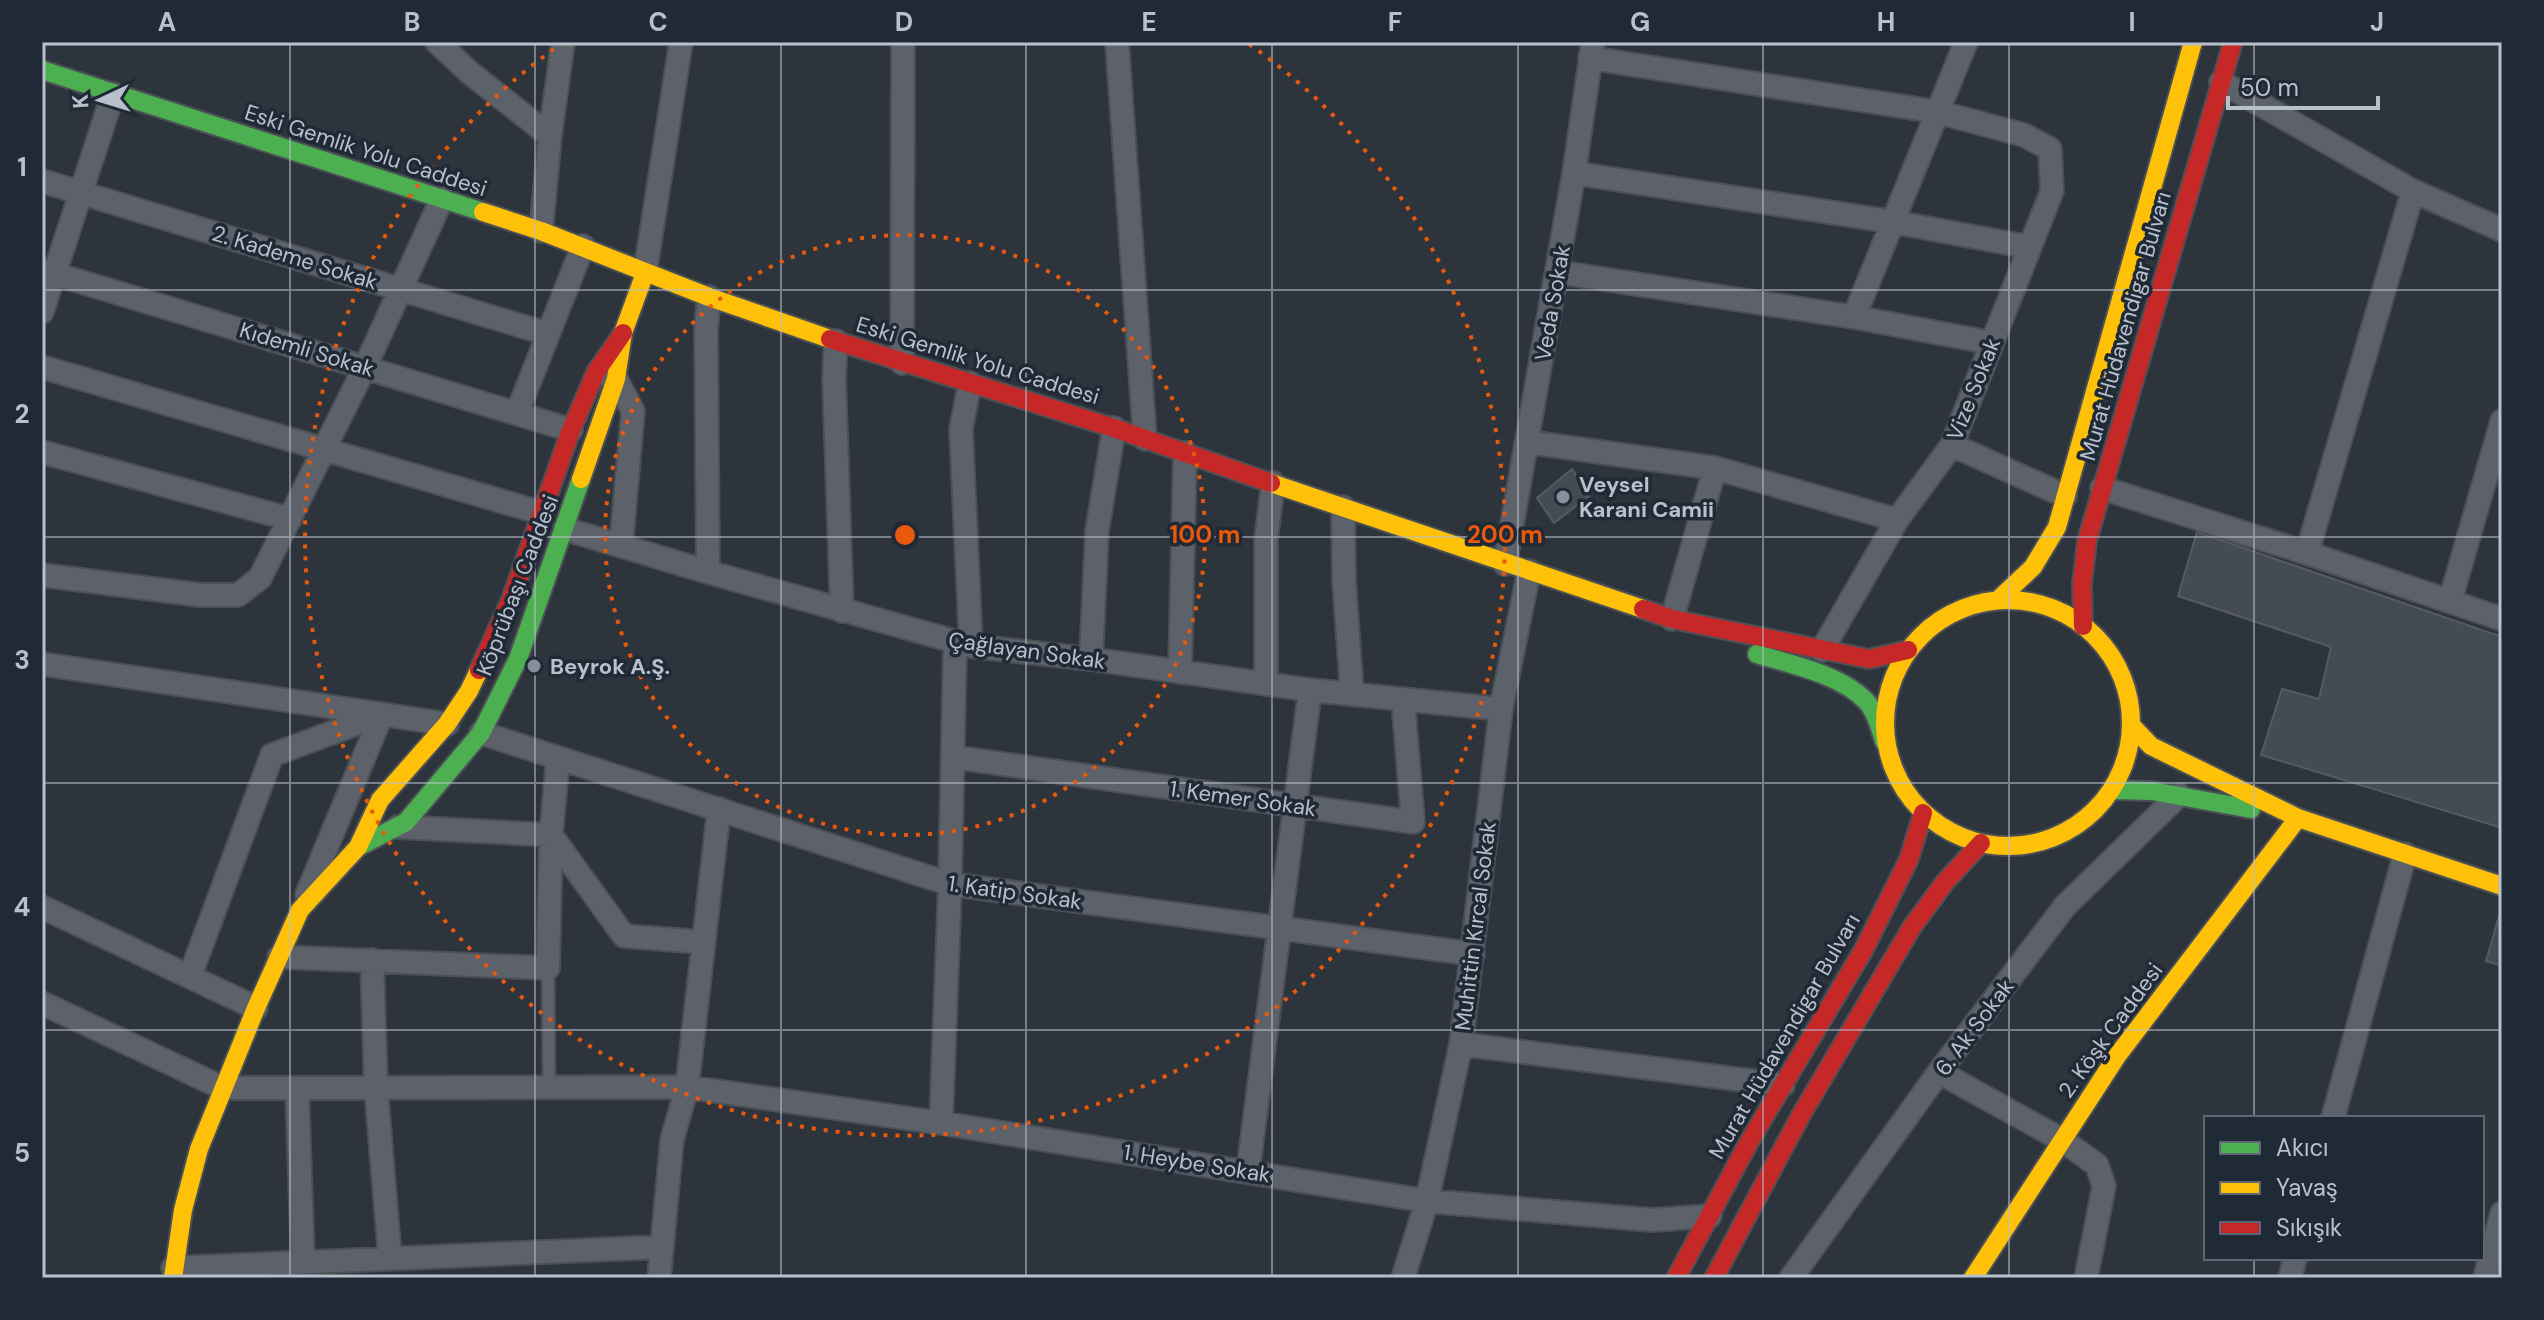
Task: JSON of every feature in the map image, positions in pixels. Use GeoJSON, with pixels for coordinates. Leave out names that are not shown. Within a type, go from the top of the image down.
{"type":"FeatureCollection","features":[{"type":"Feature","properties":{"kind":"main road","name":"Murat Hüdavendigar Bulvarı"},"geometry":{"type":"LineString","coordinates":[[2083,626],[2082,584],[2087,541],[2233,42]]}},
{"type":"Feature","properties":{"kind":"main road","name":"Murat Hüdavendigar Bulvarı"},"geometry":{"type":"LineString","coordinates":[[1999,599],[2026,578],[2044,554],[2057,527],[2191,43]]}},
{"type":"Feature","properties":{"kind":"main road","name":"Eski Gemlik Yolu Caddesi"},"geometry":{"type":"LineString","coordinates":[[42,70],[541,231],[709,297],[836,341],[1114,428],[1672,619],[1869,659],[1908,650]]}},
{"type":"Feature","properties":{"kind":"main road","name":"Köprübaşı Caddesi"},"geometry":{"type":"LineString","coordinates":[[358,847],[406,822],[481,733],[518,659],[565,529],[606,376],[645,273]]}},
{"type":"Feature","properties":{"kind":"main road","name":"Köprübaşı Caddesi"},"geometry":{"type":"LineString","coordinates":[[173,1273],[183,1210],[199,1149],[300,910],[358,847],[380,800],[447,724],[469,691],[512,597],[571,430],[606,376]]}},
{"type":"Feature","properties":{"kind":"main road"},"geometry":{"type":"LineString","coordinates":[[1672,619],[1840,685],[1865,700],[1875,714],[1888,752],[1901,785],[1923,813],[1954,835],[1990,846],[2029,846],[2065,834],[2096,811],[2118,780],[2131,744],[2131,705],[2120,669],[2098,637],[2068,614],[2034,602],[1999,599],[1964,607],[1933,624],[1908,650],[1892,681],[1885,716],[1888,752]]}},
{"type":"Feature","properties":{"kind":"main road"},"geometry":{"type":"LineString","coordinates":[[2131,725],[2151,746],[2298,818],[2502,886]]}},
{"type":"Feature","properties":{"kind":"main road"},"geometry":{"type":"LineString","coordinates":[[2111,790],[2179,795],[2298,818]]}},
{"type":"Feature","properties":{"kind":"main road","name":"Murat Hüdavendigar Bulvarı"},"geometry":{"type":"LineString","coordinates":[[1676,1278],[1783,1085],[1863,951],[1909,859],[1923,813]]}},
{"type":"Feature","properties":{"kind":"main road","name":"2. Köşk Caddesi"},"geometry":{"type":"LineString","coordinates":[[1973,1278],[2117,1056],[2298,818]]}},
{"type":"Feature","properties":{"kind":"main road"},"geometry":{"type":"LineString","coordinates":[[1714,1278],[1801,1115],[1912,927],[1945,882],[1981,843]]}},
{"type":"Feature","properties":{"kind":"street"},"geometry":{"type":"LineString","coordinates":[[437,42],[469,72],[550,136]]}},
{"type":"Feature","properties":{"kind":"street"},"geometry":{"type":"LineString","coordinates":[[541,231],[563,42]]}},
{"type":"Feature","properties":{"kind":"street"},"geometry":{"type":"LineString","coordinates":[[645,273],[681,42]]}},
{"type":"Feature","properties":{"kind":"street"},"geometry":{"type":"LineString","coordinates":[[902,363],[903,42]]}},
{"type":"Feature","properties":{"kind":"street"},"geometry":{"type":"LineString","coordinates":[[1117,42],[1145,439]]}},
{"type":"Feature","properties":{"kind":"street"},"geometry":{"type":"LineString","coordinates":[[1854,317],[1966,42]]}},
{"type":"Feature","properties":{"kind":"street"},"geometry":{"type":"LineString","coordinates":[[1591,50],[1938,112]]}},
{"type":"Feature","properties":{"kind":"street","name":"Veda Sokak"},"geometry":{"type":"LineString","coordinates":[[1505,564],[1574,173],[1591,50]]}},
{"type":"Feature","properties":{"kind":"street"},"geometry":{"type":"LineString","coordinates":[[2221,82],[2413,191],[2502,230]]}},
{"type":"Feature","properties":{"kind":"street"},"geometry":{"type":"LineString","coordinates":[[42,312],[48,272],[81,193],[113,94]]}},
{"type":"Feature","properties":{"kind":"street","name":"Vize Sokak"},"geometry":{"type":"LineString","coordinates":[[1822,650],[1897,520],[1952,445],[2052,191],[2050,149],[2024,135],[1938,112]]}},
{"type":"Feature","properties":{"kind":"street"},"geometry":{"type":"LineString","coordinates":[[1574,173],[1894,222],[2029,247]]}},
{"type":"Feature","properties":{"kind":"street","name":"2. Kademe Sokak"},"geometry":{"type":"LineString","coordinates":[[42,181],[548,334]]}},
{"type":"Feature","properties":{"kind":"street"},"geometry":{"type":"LineString","coordinates":[[2307,553],[2413,191]]}},
{"type":"Feature","properties":{"kind":"street"},"geometry":{"type":"LineString","coordinates":[[42,575],[200,595],[238,595],[260,578],[365,367],[442,199]]}},
{"type":"Feature","properties":{"kind":"street"},"geometry":{"type":"LineString","coordinates":[[517,413],[583,246]]}},
{"type":"Feature","properties":{"kind":"street","name":"Kıdemli Sokak"},"geometry":{"type":"LineString","coordinates":[[48,272],[571,430]]}},
{"type":"Feature","properties":{"kind":"street"},"geometry":{"type":"LineString","coordinates":[[1557,272],[1854,317],[1992,343]]}},
{"type":"Feature","properties":{"kind":"street"},"geometry":{"type":"LineString","coordinates":[[708,572],[706,330],[709,297]]}},
{"type":"Feature","properties":{"kind":"street"},"geometry":{"type":"LineString","coordinates":[[836,341],[834,378],[842,611]]}},
{"type":"Feature","properties":{"kind":"street"},"geometry":{"type":"LineString","coordinates":[[42,367],[542,513]]}},
{"type":"Feature","properties":{"kind":"street"},"geometry":{"type":"LineString","coordinates":[[606,376],[633,411],[621,546]]}},
{"type":"Feature","properties":{"kind":"street"},"geometry":{"type":"LineString","coordinates":[[941,1123],[953,757],[963,644],[961,429],[970,383]]}},
{"type":"Feature","properties":{"kind":"street"},"geometry":{"type":"LineString","coordinates":[[2450,601],[2502,421]]}},
{"type":"Feature","properties":{"kind":"street"},"geometry":{"type":"LineString","coordinates":[[1091,659],[1097,531],[1114,428]]}},
{"type":"Feature","properties":{"kind":"street"},"geometry":{"type":"LineString","coordinates":[[1528,442],[1715,468],[1897,520]]}},
{"type":"Feature","properties":{"kind":"street"},"geometry":{"type":"LineString","coordinates":[[1952,445],[2065,496]]}},
{"type":"Feature","properties":{"kind":"street"},"geometry":{"type":"LineString","coordinates":[[42,452],[290,519]]}},
{"type":"Feature","properties":{"kind":"street"},"geometry":{"type":"LineString","coordinates":[[1180,672],[1185,453]]}},
{"type":"Feature","properties":{"kind":"street"},"geometry":{"type":"LineString","coordinates":[[1672,619],[1715,468]]}},
{"type":"Feature","properties":{"kind":"street"},"geometry":{"type":"LineString","coordinates":[[1266,684],[1266,540],[1273,483]]}},
{"type":"Feature","properties":{"kind":"street"},"geometry":{"type":"LineString","coordinates":[[2102,488],[2502,619]]}},
{"type":"Feature","properties":{"kind":"street"},"geometry":{"type":"LineString","coordinates":[[1343,507],[1344,580],[1352,694]]}},
{"type":"Feature","properties":{"kind":"street","name":"Çağlayan Sokak"},"geometry":{"type":"LineString","coordinates":[[565,529],[963,644],[1310,690],[1501,709]]}},
{"type":"Feature","properties":{"kind":"street","name":"Muhittin Kırcal Sokak"},"geometry":{"type":"LineString","coordinates":[[1403,1278],[1427,1201],[1461,1044],[1501,709],[1529,571]]}},
{"type":"Feature","properties":{"kind":"street"},"geometry":{"type":"LineString","coordinates":[[42,664],[447,724]]}},
{"type":"Feature","properties":{"kind":"street"},"geometry":{"type":"LineString","coordinates":[[1248,1171],[1310,690]]}},
{"type":"Feature","properties":{"kind":"street","name":"1. Kemer Sokak"},"geometry":{"type":"LineString","coordinates":[[953,757],[1413,822],[1403,700]]}},
{"type":"Feature","properties":{"kind":"street"},"geometry":{"type":"LineString","coordinates":[[300,910],[382,714]]}},
{"type":"Feature","properties":{"kind":"street"},"geometry":{"type":"LineString","coordinates":[[190,976],[272,755],[382,714]]}},
{"type":"Feature","properties":{"kind":"street","name":"1. Katip Sokak"},"geometry":{"type":"LineString","coordinates":[[481,733],[950,884],[1473,954]]}},
{"type":"Feature","properties":{"kind":"street"},"geometry":{"type":"LineString","coordinates":[[279,957],[548,968],[551,835],[558,758]]}},
{"type":"Feature","properties":{"kind":"street","name":"6. Ak Sokak"},"geometry":{"type":"LineString","coordinates":[[1791,1278],[1939,1072],[2065,906],[2179,795]]}},
{"type":"Feature","properties":{"kind":"street"},"geometry":{"type":"LineString","coordinates":[[659,1278],[672,1140],[687,1087],[719,809]]}},
{"type":"Feature","properties":{"kind":"street"},"geometry":{"type":"LineString","coordinates":[[398,827],[551,835]]}},
{"type":"Feature","properties":{"kind":"street"},"geometry":{"type":"LineString","coordinates":[[551,835],[624,936],[702,942]]}},
{"type":"Feature","properties":{"kind":"street"},"geometry":{"type":"LineString","coordinates":[[2334,1116],[2405,854]]}},
{"type":"Feature","properties":{"kind":"street"},"geometry":{"type":"LineString","coordinates":[[42,907],[256,1008]]}},
{"type":"Feature","properties":{"kind":"street"},"geometry":{"type":"LineString","coordinates":[[372,960],[376,1089],[404,1264]]}},
{"type":"Feature","properties":{"kind":"street"},"geometry":{"type":"LineString","coordinates":[[42,1003],[223,1088]]}},
{"type":"Feature","properties":{"kind":"street"},"geometry":{"type":"LineString","coordinates":[[1461,1044],[1783,1085]]}},
{"type":"Feature","properties":{"kind":"street"},"geometry":{"type":"LineString","coordinates":[[1939,1072],[2062,1140],[2097,1165],[2104,1186],[2086,1278]]}},
{"type":"Feature","properties":{"kind":"street","name":"1. Heybe Sokak"},"geometry":{"type":"LineString","coordinates":[[223,1088],[687,1087],[941,1123],[1427,1201],[1652,1220],[1710,1216]]}},
{"type":"Feature","properties":{"kind":"street"},"geometry":{"type":"LineString","coordinates":[[297,1090],[303,1262]]}},
{"type":"Feature","properties":{"kind":"street"},"geometry":{"type":"LineString","coordinates":[[2485,1278],[2502,1213]]}},
{"type":"Feature","properties":{"kind":"street"},"geometry":{"type":"LineString","coordinates":[[173,1273],[303,1262],[404,1264],[661,1247]]}},
{"type":"Feature","properties":{"kind":"lane"},"geometry":{"type":"LineString","coordinates":[[548,968],[549,1088]]}},
{"type":"Feature","properties":{"kind":"building","name":"Veysel Karani Camii"},"geometry":{"type":"Polygon","coordinates":[[[1572,469],[1589,496],[1554,523],[1537,498],[1572,469]]]}},
{"type":"Feature","properties":{"kind":"building"},"geometry":{"type":"Polygon","coordinates":[[[2197,532],[2502,637],[2502,828],[2261,755],[2282,689],[2319,699],[2331,647],[2178,596],[2197,532]]]}},
{"type":"Feature","properties":{"kind":"building"},"geometry":{"type":"Polygon","coordinates":[[[2499,916],[2502,917],[2502,966],[2486,961],[2499,916]]]}},
{"type":"Feature","properties":{"kind":"traffic: fast"},"geometry":{"type":"LineString","coordinates":[[42,70],[483,212]]}},
{"type":"Feature","properties":{"kind":"traffic: fast"},"geometry":{"type":"LineString","coordinates":[[358,847],[406,822],[481,733],[518,659],[581,479]]}},
{"type":"Feature","properties":{"kind":"traffic: fast"},"geometry":{"type":"LineString","coordinates":[[1757,654],[1829,677],[1855,692],[1872,710],[1884,741]]}},
{"type":"Feature","properties":{"kind":"traffic: fast"},"geometry":{"type":"LineString","coordinates":[[2111,790],[2152,791],[2251,809]]}},
{"type":"Feature","properties":{"kind":"traffic: slow"},"geometry":{"type":"LineString","coordinates":[[1999,599],[2033,567],[2057,527],[2193,42]]}},
{"type":"Feature","properties":{"kind":"traffic: slow"},"geometry":{"type":"LineString","coordinates":[[483,212],[830,339]]}},
{"type":"Feature","properties":{"kind":"traffic: slow"},"geometry":{"type":"LineString","coordinates":[[581,479],[616,379],[623,333],[645,273]]}},
{"type":"Feature","properties":{"kind":"traffic: slow"},"geometry":{"type":"LineString","coordinates":[[1271,483],[1643,609]]}},
{"type":"Feature","properties":{"kind":"traffic: slow"},"geometry":{"type":"LineString","coordinates":[[2008,600],[2032,602],[2055,609],[2095,636],[2122,676],[2129,699],[2131,723],[2129,747],[2122,770],[2095,810],[2055,837],[2032,844],[2008,846],[1984,844],[1961,837],[1921,810],[1894,770],[1887,747],[1885,723],[1887,699],[1894,676],[1921,636],[1961,609],[1984,602],[2008,600]]}},
{"type":"Feature","properties":{"kind":"traffic: slow"},"geometry":{"type":"LineString","coordinates":[[173,1278],[183,1210],[199,1149],[300,910],[358,847],[380,800],[447,724],[479,670]]}},
{"type":"Feature","properties":{"kind":"traffic: slow"},"geometry":{"type":"LineString","coordinates":[[2131,725],[2151,746],[2298,818],[2502,886]]}},
{"type":"Feature","properties":{"kind":"traffic: slow"},"geometry":{"type":"LineString","coordinates":[[1973,1278],[2117,1056],[2298,818]]}},
{"type":"Feature","properties":{"kind":"traffic: jam"},"geometry":{"type":"LineString","coordinates":[[2083,626],[2082,584],[2087,541],[2233,42]]}},
{"type":"Feature","properties":{"kind":"traffic: jam"},"geometry":{"type":"LineString","coordinates":[[479,670],[512,597],[571,430],[596,372],[623,333]]}},
{"type":"Feature","properties":{"kind":"traffic: jam"},"geometry":{"type":"LineString","coordinates":[[830,339],[1114,428],[1271,483]]}},
{"type":"Feature","properties":{"kind":"traffic: jam"},"geometry":{"type":"LineString","coordinates":[[1643,609],[1672,619],[1869,659],[1908,650]]}},
{"type":"Feature","properties":{"kind":"traffic: jam"},"geometry":{"type":"LineString","coordinates":[[1676,1278],[1749,1142],[1863,951],[1909,859],[1923,813]]}},
{"type":"Feature","properties":{"kind":"traffic: jam"},"geometry":{"type":"LineString","coordinates":[[1714,1278],[1801,1115],[1912,927],[1945,882],[1981,843]]}},
{"type":"Feature","properties":{"kind":"place","name":"Veysel Karani Camii"},"geometry":{"type":"Point","coordinates":[1563,497]}},
{"type":"Feature","properties":{"kind":"place","name":"Beyrok A.Ş."},"geometry":{"type":"Point","coordinates":[534,666]}}]}
